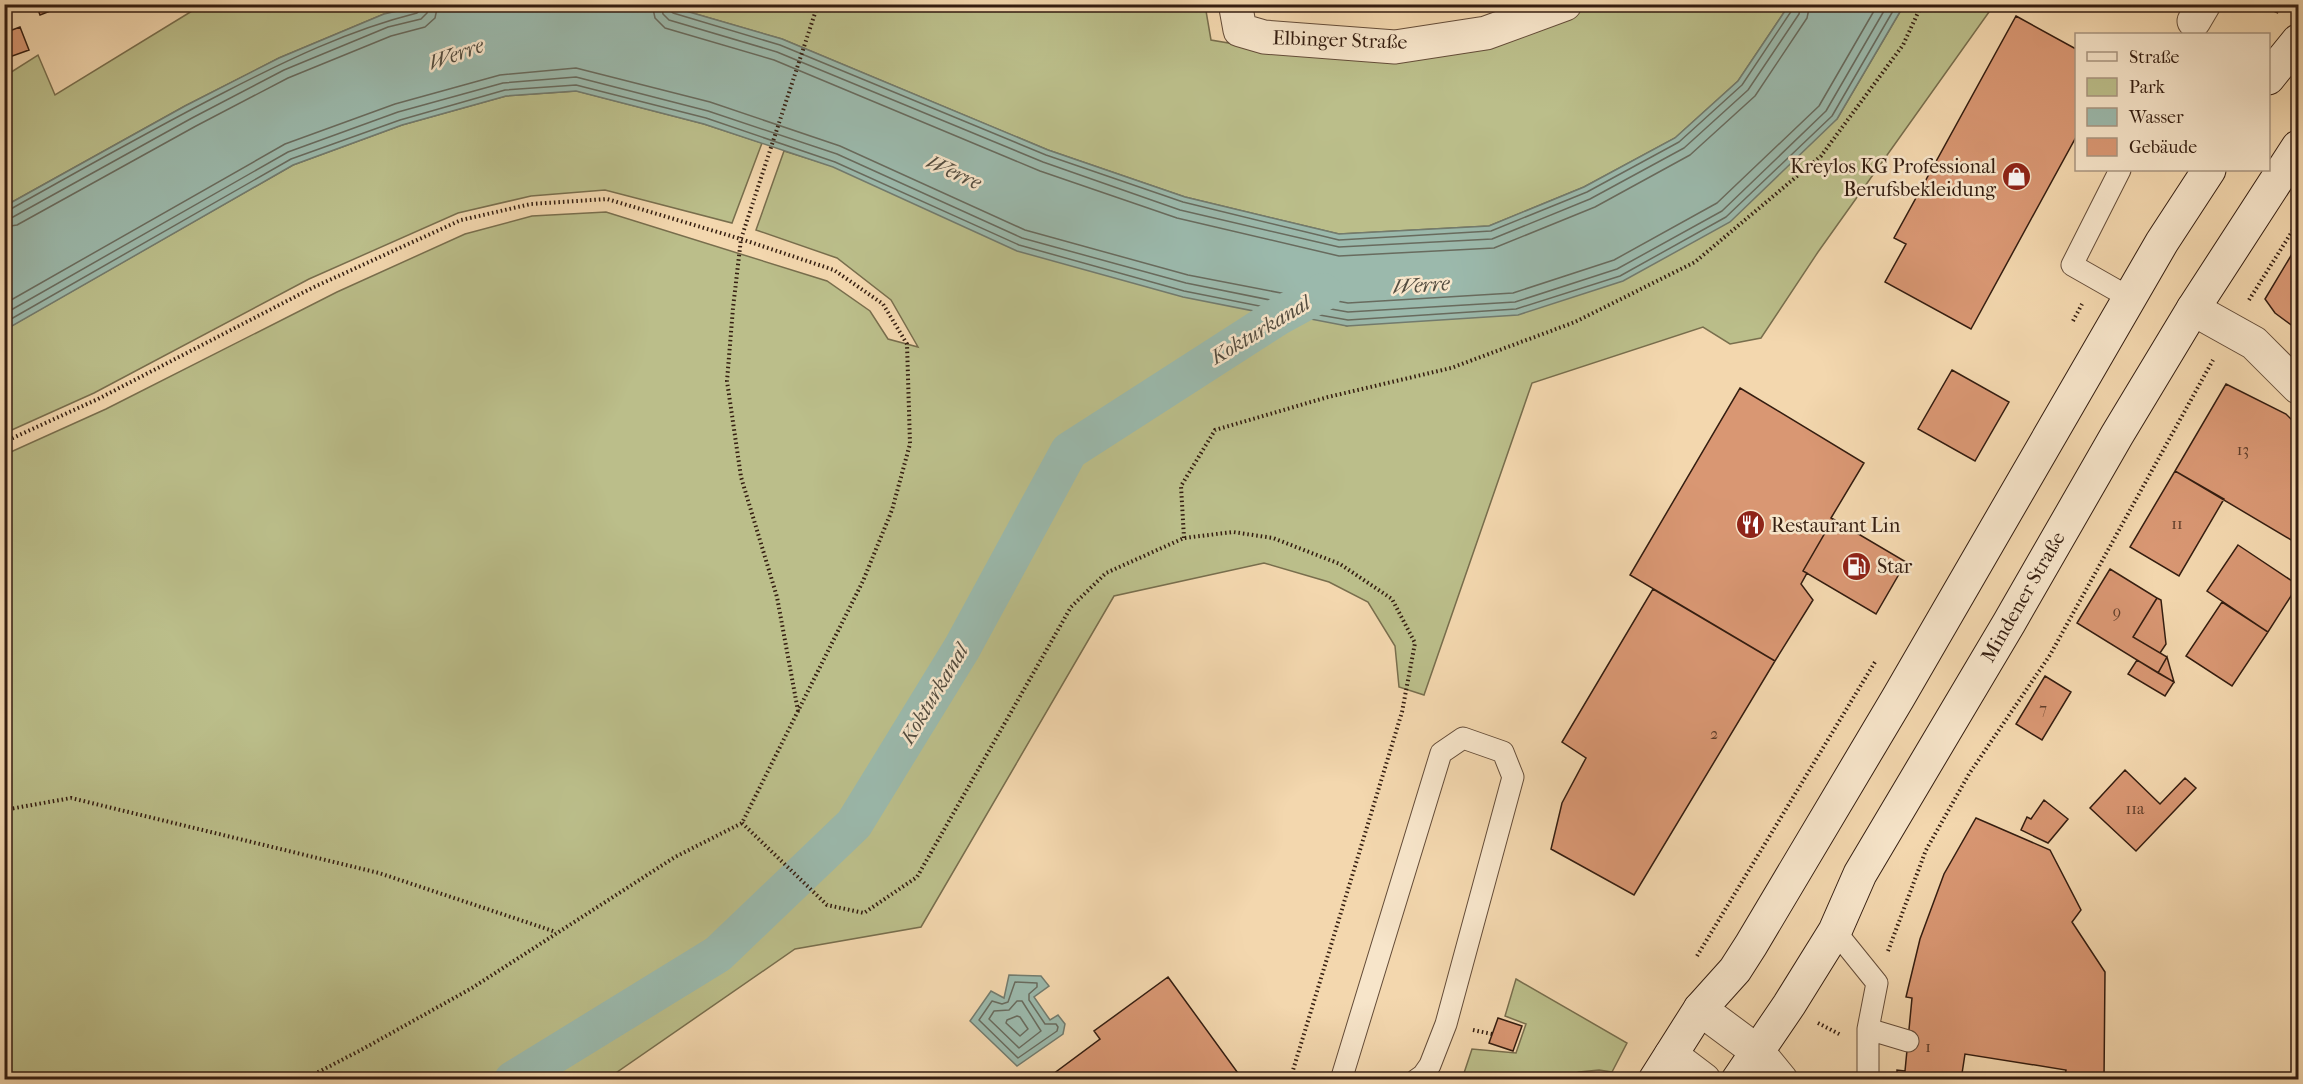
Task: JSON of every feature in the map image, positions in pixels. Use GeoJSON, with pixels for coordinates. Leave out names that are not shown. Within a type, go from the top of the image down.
{"type":"FeatureCollection","features":[{"type":"Feature","properties":{"kind":"main road","name":"Elbinger Straße"},"geometry":{"type":"LineString","coordinates":[[1236,8],[1240,30],[1264,37],[1395,47],[1486,33],[1565,4]]}},
{"type":"Feature","properties":{"kind":"main road"},"geometry":{"type":"LineString","coordinates":[[2270,76],[2298,41]]}},
{"type":"Feature","properties":{"kind":"main road","name":"Mindener Straße"},"geometry":{"type":"LineString","coordinates":[[1738,1080],[1835,931],[1860,874],[1998,642],[2116,435],[2193,309],[2298,147]]}},
{"type":"Feature","properties":{"kind":"main road"},"geometry":{"type":"LineString","coordinates":[[1704,1080],[1663,1067],[1700,1009],[1736,970],[1775,906],[1887,718],[2162,242],[2208,171]]}},
{"type":"Feature","properties":{"kind":"main road"},"geometry":{"type":"LineString","coordinates":[[2193,309],[2254,343],[2298,387]]}},
{"type":"Feature","properties":{"kind":"main road"},"geometry":{"type":"LineString","coordinates":[[1700,1009],[1758,1052],[1781,1080]]}},
{"type":"Feature","properties":{"kind":"lane"},"geometry":{"type":"LineString","coordinates":[[2119,171],[2072,265],[2130,298]]}},
{"type":"Feature","properties":{"kind":"lane"},"geometry":{"type":"LineString","coordinates":[[1341,1080],[1441,753],[1463,738],[1503,752],[1513,777],[1446,1024],[1430,1065],[1416,1080]]}},
{"type":"Feature","properties":{"kind":"lane"},"geometry":{"type":"LineString","coordinates":[[1835,931],[1876,983],[1868,1029],[1868,1080]]}},
{"type":"Feature","properties":{"kind":"lane"},"geometry":{"type":"LineString","coordinates":[[1868,1029],[1908,1041]]}},
{"type":"Feature","properties":{"kind":"path"},"geometry":{"type":"LineString","coordinates":[[798,713],[777,597],[741,477],[727,381],[741,239],[818,4]]}},
{"type":"Feature","properties":{"kind":"path"},"geometry":{"type":"LineString","coordinates":[[1184,538],[1182,486],[1215,430],[1328,397],[1451,368],[1575,322],[1695,262],[1821,156],[1903,45],[1922,4]]}},
{"type":"Feature","properties":{"kind":"path"},"geometry":{"type":"LineString","coordinates":[[4,441],[98,399],[312,288],[461,220],[531,204],[607,199],[741,239],[834,270],[883,304],[907,344],[910,444],[892,510],[863,581],[741,823],[675,857],[472,988],[362,1050],[303,1080]]}},
{"type":"Feature","properties":{"kind":"path"},"geometry":{"type":"LineString","coordinates":[[1876,983],[1926,850],[1969,774],[2050,655],[2230,329],[2298,222]]}},
{"type":"Feature","properties":{"kind":"path"},"geometry":{"type":"LineString","coordinates":[[2068,328],[2096,278]]}},
{"type":"Feature","properties":{"kind":"path"},"geometry":{"type":"LineString","coordinates":[[741,823],[827,905],[864,913],[917,877],[1071,608],[1106,573],[1184,538],[1233,532],[1273,538],[1340,564],[1392,599],[1415,644],[1402,712],[1290,1080]]}},
{"type":"Feature","properties":{"kind":"path"},"geometry":{"type":"LineString","coordinates":[[1693,963],[1877,658]]}},
{"type":"Feature","properties":{"kind":"path"},"geometry":{"type":"LineString","coordinates":[[4,810],[71,798],[380,873],[556,933]]}},
{"type":"Feature","properties":{"kind":"green space"},"geometry":{"type":"Polygon","coordinates":[[[208,5],[428,5],[384,14],[279,58],[185,106],[5,206],[5,76],[38,55],[55,95],[192,11],[208,5]]]}},
{"type":"Feature","properties":{"kind":"green space"},"geometry":{"type":"Polygon","coordinates":[[[665,5],[1205,5],[1211,40],[1264,49],[1573,13],[1588,5],[1789,5],[1738,81],[1675,138],[1584,187],[1489,226],[1339,234],[1185,197],[1048,150],[782,39],[665,5]]]}},
{"type":"Feature","properties":{"kind":"green space"},"geometry":{"type":"Polygon","coordinates":[[[1904,5],[1994,5],[1818,252],[1761,338],[1730,344],[1703,327],[1532,383],[1424,695],[1399,687],[1395,646],[1368,602],[1329,582],[1264,563],[1114,596],[921,927],[795,949],[607,1079],[5,1079],[4,455],[106,409],[337,292],[465,234],[532,216],[606,212],[827,281],[870,311],[888,339],[918,347],[891,300],[837,258],[756,230],[784,151],[1347,326],[1837,119],[1904,5]]]}},
{"type":"Feature","properties":{"kind":"green space"},"geometry":{"type":"Polygon","coordinates":[[[577,91],[704,124],[762,143],[732,223],[605,190],[531,196],[458,213],[309,279],[94,393],[5,433],[4,330],[293,165],[402,125],[506,96],[577,91]]]}},
{"type":"Feature","properties":{"kind":"green space"},"geometry":{"type":"Polygon","coordinates":[[[1516,979],[1627,1043],[1612,1072],[1599,1070],[1579,1072],[1556,1079],[1462,1079],[1472,1049],[1516,1053],[1526,1024],[1505,1016],[1516,979]]]}},
{"type":"Feature","properties":{"kind":"water","name":"Werre"},"geometry":{"type":"Polygon","coordinates":[[[428,4],[665,5],[782,39],[1048,150],[1185,197],[1339,234],[1489,226],[1584,187],[1675,138],[1738,81],[1789,5],[1904,5],[1837,119],[1730,222],[1623,281],[1518,315],[1347,326],[1290,315],[1279,316],[1183,297],[1017,251],[833,167],[704,124],[576,91],[506,96],[402,125],[293,165],[5,330],[5,206],[185,106],[279,58],[384,14],[428,4]]]}},
{"type":"Feature","properties":{"kind":"water"},"geometry":{"type":"Polygon","coordinates":[[[1009,975],[1041,976],[1049,986],[1034,997],[1050,1020],[1058,1015],[1065,1024],[1063,1034],[1017,1066],[970,1021],[991,991],[1004,998],[1009,975]]]}},
{"type":"Feature","properties":{"kind":"building"},"geometry":{"type":"Polygon","coordinates":[[[36,4],[68,4],[40,15],[36,4]]]}},
{"type":"Feature","properties":{"kind":"building"},"geometry":{"type":"Polygon","coordinates":[[[2016,16],[2075,48],[2075,139],[1971,329],[1885,282],[1906,244],[1894,238],[2016,16]]]}},
{"type":"Feature","properties":{"kind":"building"},"geometry":{"type":"Polygon","coordinates":[[[20,27],[29,50],[4,59],[4,33],[20,27]]]}},
{"type":"Feature","properties":{"kind":"building"},"geometry":{"type":"Polygon","coordinates":[[[2298,244],[2298,330],[2275,313],[2265,299],[2298,244]]]}},
{"type":"Feature","properties":{"kind":"building"},"geometry":{"type":"Polygon","coordinates":[[[1952,370],[2009,402],[1975,461],[1918,429],[1952,370]]]}},
{"type":"Feature","properties":{"kind":"building"},"geometry":{"type":"Polygon","coordinates":[[[2226,384],[2286,414],[2298,426],[2298,544],[2175,471],[2226,384]]]}},
{"type":"Feature","properties":{"kind":"building"},"geometry":{"type":"Polygon","coordinates":[[[1740,388],[1864,463],[1803,571],[1807,573],[1801,584],[1813,600],[1775,661],[1630,575],[1740,388]]]}},
{"type":"Feature","properties":{"kind":"building"},"geometry":{"type":"Polygon","coordinates":[[[2175,471],[2224,499],[2179,576],[2130,547],[2175,471]]]}},
{"type":"Feature","properties":{"kind":"building"},"geometry":{"type":"Polygon","coordinates":[[[1833,519],[1906,562],[1876,614],[1803,571],[1833,519]]]}},
{"type":"Feature","properties":{"kind":"building"},"geometry":{"type":"Polygon","coordinates":[[[2238,545],[2298,585],[2268,632],[2207,591],[2238,545]]]}},
{"type":"Feature","properties":{"kind":"building"},"geometry":{"type":"Polygon","coordinates":[[[2110,569],[2157,598],[2133,637],[2167,657],[2158,673],[2077,623],[2110,569]]]}},
{"type":"Feature","properties":{"kind":"building"},"geometry":{"type":"Polygon","coordinates":[[[1653,589],[1775,661],[1634,895],[1551,849],[1562,803],[1586,758],[1562,742],[1653,589]]]}},
{"type":"Feature","properties":{"kind":"building"},"geometry":{"type":"Polygon","coordinates":[[[2157,598],[2161,600],[2166,644],[2160,653],[2133,637],[2157,598]]]}},
{"type":"Feature","properties":{"kind":"building"},"geometry":{"type":"Polygon","coordinates":[[[2222,602],[2268,632],[2232,686],[2186,656],[2222,602]]]}},
{"type":"Feature","properties":{"kind":"building"},"geometry":{"type":"Polygon","coordinates":[[[2167,657],[2174,682],[2158,673],[2167,657]]]}},
{"type":"Feature","properties":{"kind":"building"},"geometry":{"type":"Polygon","coordinates":[[[2137,660],[2174,682],[2165,696],[2128,674],[2137,660]]]}},
{"type":"Feature","properties":{"kind":"building"},"geometry":{"type":"Polygon","coordinates":[[[2045,676],[2071,692],[2042,740],[2016,724],[2045,676]]]}},
{"type":"Feature","properties":{"kind":"building"},"geometry":{"type":"Polygon","coordinates":[[[2125,770],[2160,804],[2185,778],[2196,788],[2136,851],[2090,808],[2125,770]]]}},
{"type":"Feature","properties":{"kind":"building"},"geometry":{"type":"Polygon","coordinates":[[[2044,800],[2068,819],[2048,843],[2021,830],[2027,817],[2031,819],[2044,800]]]}},
{"type":"Feature","properties":{"kind":"building"},"geometry":{"type":"Polygon","coordinates":[[[1976,818],[2050,850],[2081,910],[2072,922],[2105,972],[2104,1080],[2064,1080],[2066,1070],[1965,1054],[1961,1080],[1897,1080],[1897,1070],[1905,1071],[1912,998],[1906,997],[1920,939],[1944,874],[1976,818]]]}},
{"type":"Feature","properties":{"kind":"building"},"geometry":{"type":"Polygon","coordinates":[[[1168,977],[1243,1080],[1045,1080],[1100,1039],[1094,1031],[1168,977]]]}},
{"type":"Feature","properties":{"kind":"building"},"geometry":{"type":"Polygon","coordinates":[[[1498,1018],[1522,1026],[1513,1051],[1489,1043],[1498,1018]]]}},
{"type":"Feature","properties":{"kind":"waterway","name":"Kokturkanal"},"geometry":{"type":"LineString","coordinates":[[513,1080],[718,954],[854,824],[962,648],[1069,451],[1279,316],[1323,292]]}},
{"type":"Feature","properties":{"kind":"place","name":"Kreylos KG Professional Berufsbekleidung"},"geometry":{"type":"Point","coordinates":[2017,177]}},
{"type":"Feature","properties":{"kind":"place","name":"Restaurant Lin"},"geometry":{"type":"Point","coordinates":[1750,525]}},
{"type":"Feature","properties":{"kind":"place","name":"Star"},"geometry":{"type":"Point","coordinates":[1856,566]}}]}
